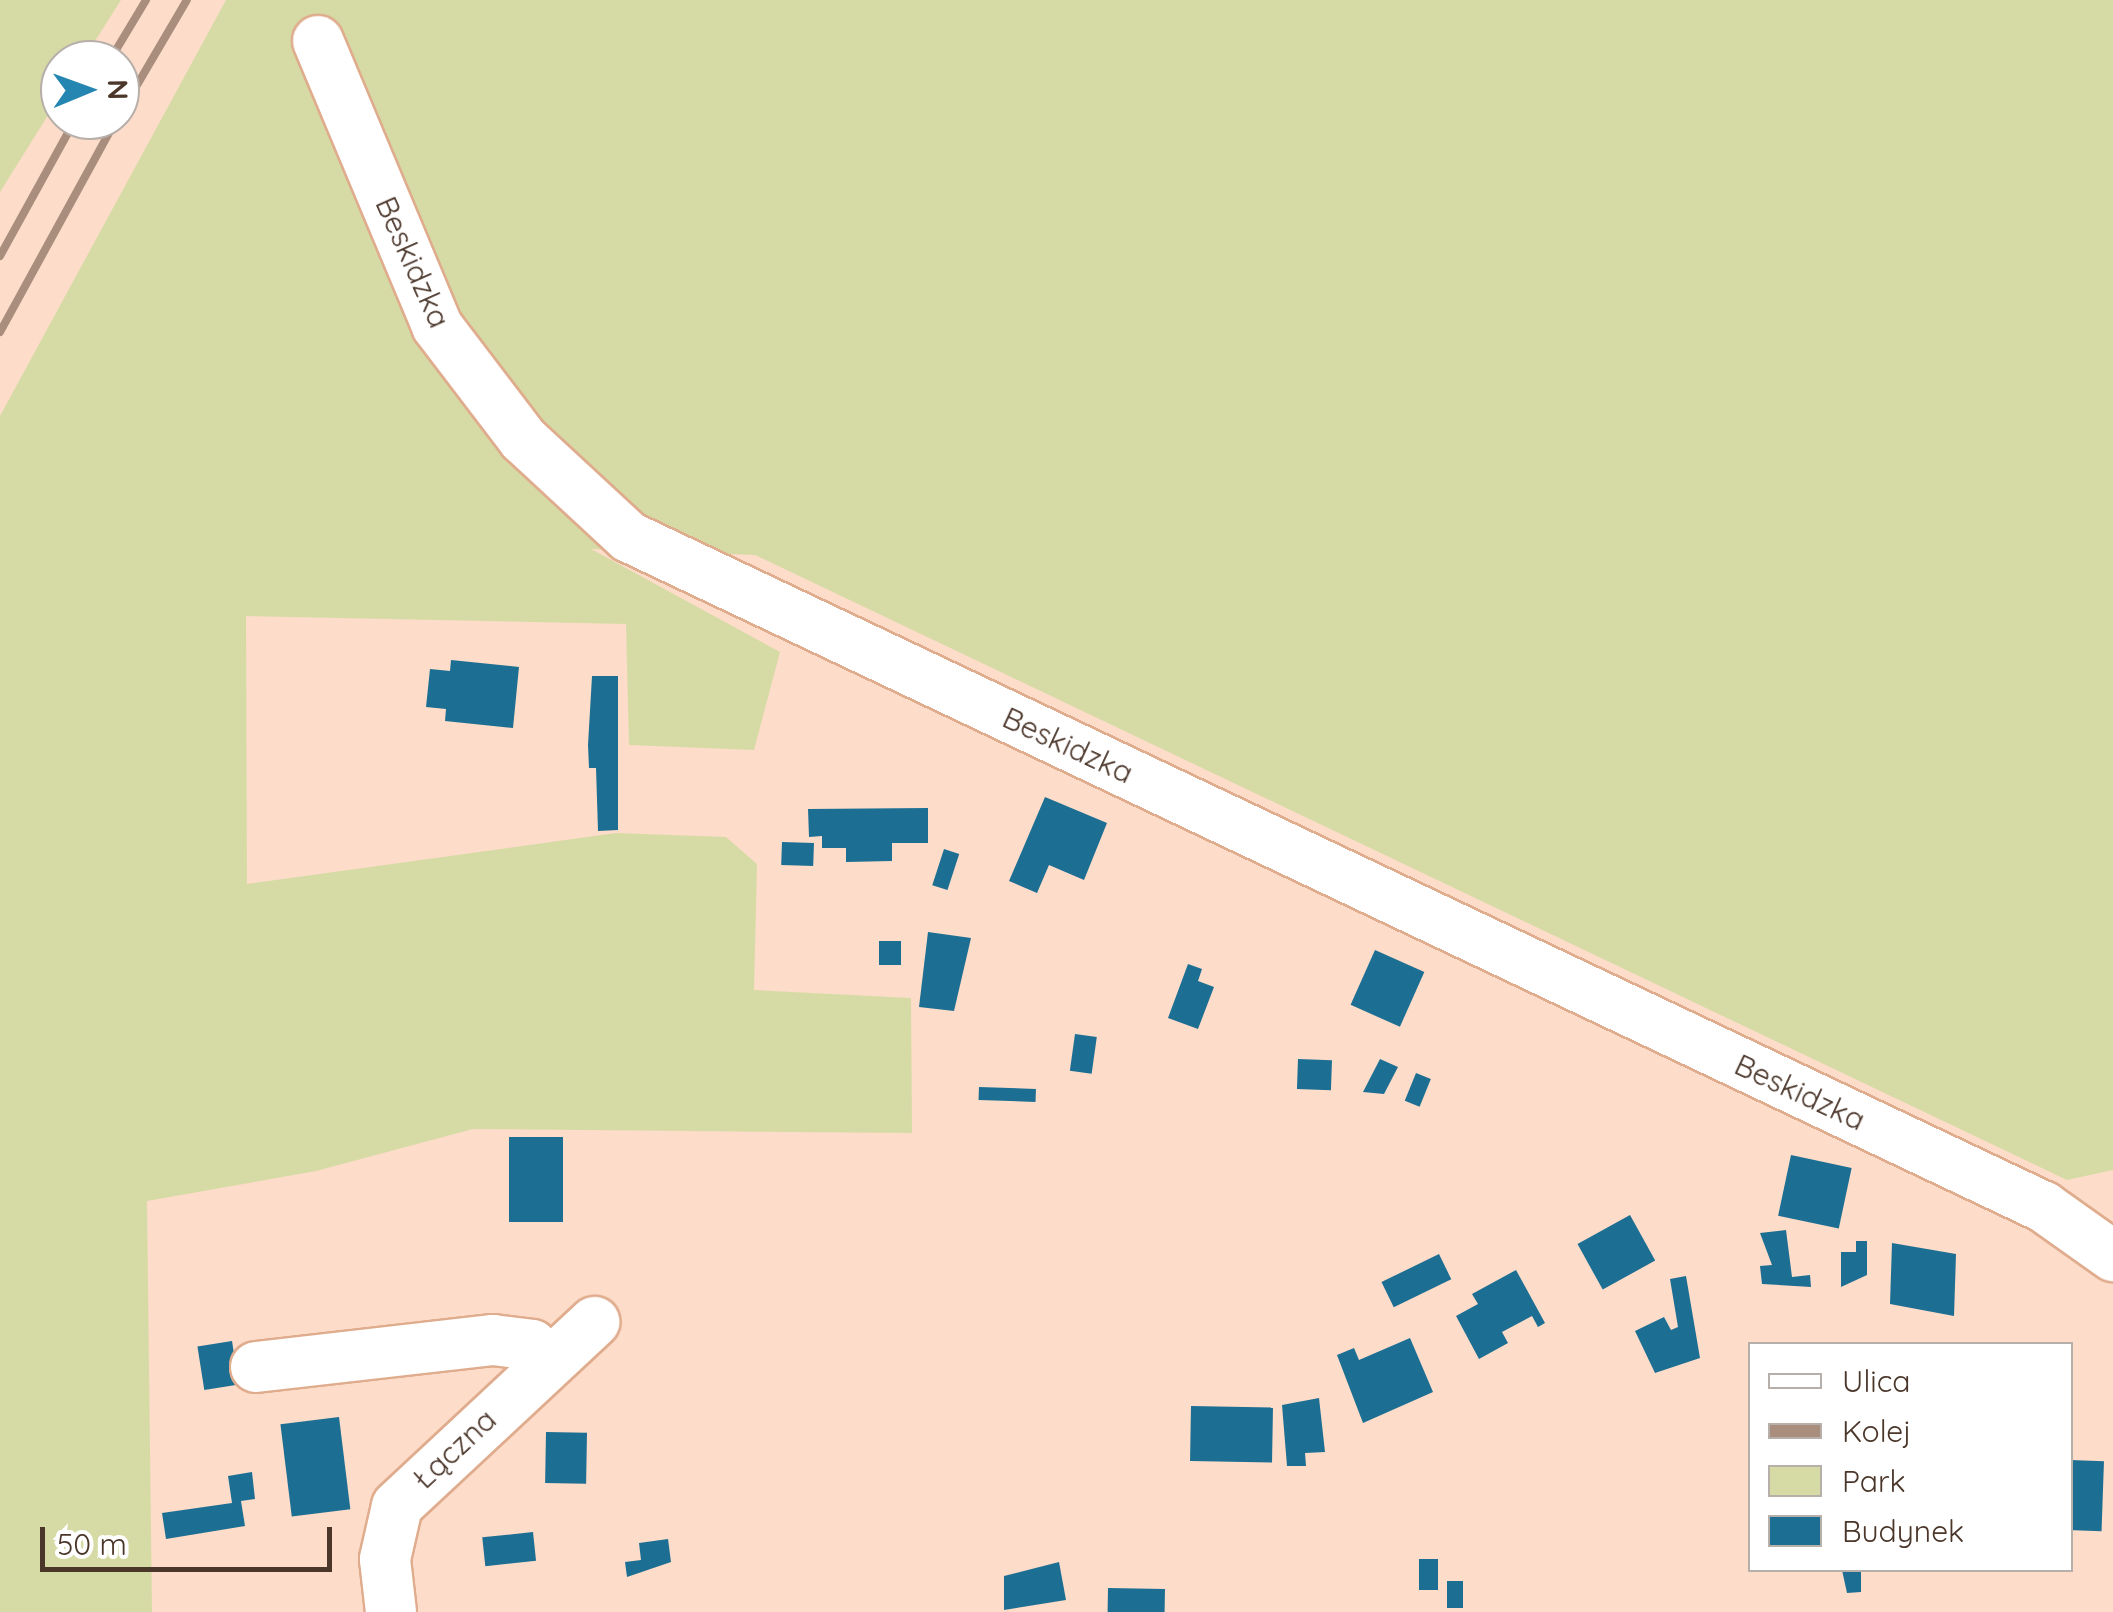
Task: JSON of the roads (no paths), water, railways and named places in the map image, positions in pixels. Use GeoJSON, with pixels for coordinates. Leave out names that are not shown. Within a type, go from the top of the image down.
{"type":"FeatureCollection","features":[{"type":"Feature","properties":{"kind":"street","name":"Beskidzka"},"geometry":{"type":"LineString","coordinates":[[318,42],[437,326],[523,440],[629,537],[2044,1208],[2113,1256]]}},
{"type":"Feature","properties":{"kind":"street","name":"Beskidzka"},"geometry":{"type":"LineString","coordinates":[[2044,1208],[2113,1204]]}},
{"type":"Feature","properties":{"kind":"street","name":"Łączna"},"geometry":{"type":"LineString","coordinates":[[391,1612],[385,1559],[398,1506],[594,1322]]}},
{"type":"Feature","properties":{"kind":"street"},"geometry":{"type":"LineString","coordinates":[[256,1368],[493,1340],[532,1346],[550,1360]]}},
{"type":"Feature","properties":{"kind":"railway"},"geometry":{"type":"LineString","coordinates":[[122,40],[146,0]]}},
{"type":"Feature","properties":{"kind":"railway"},"geometry":{"type":"LineString","coordinates":[[140,80],[187,0]]}},
{"type":"Feature","properties":{"kind":"railway"},"geometry":{"type":"LineString","coordinates":[[0,256],[64,140]]}},
{"type":"Feature","properties":{"kind":"railway"},"geometry":{"type":"LineString","coordinates":[[0,332],[105,140]]}}]}
